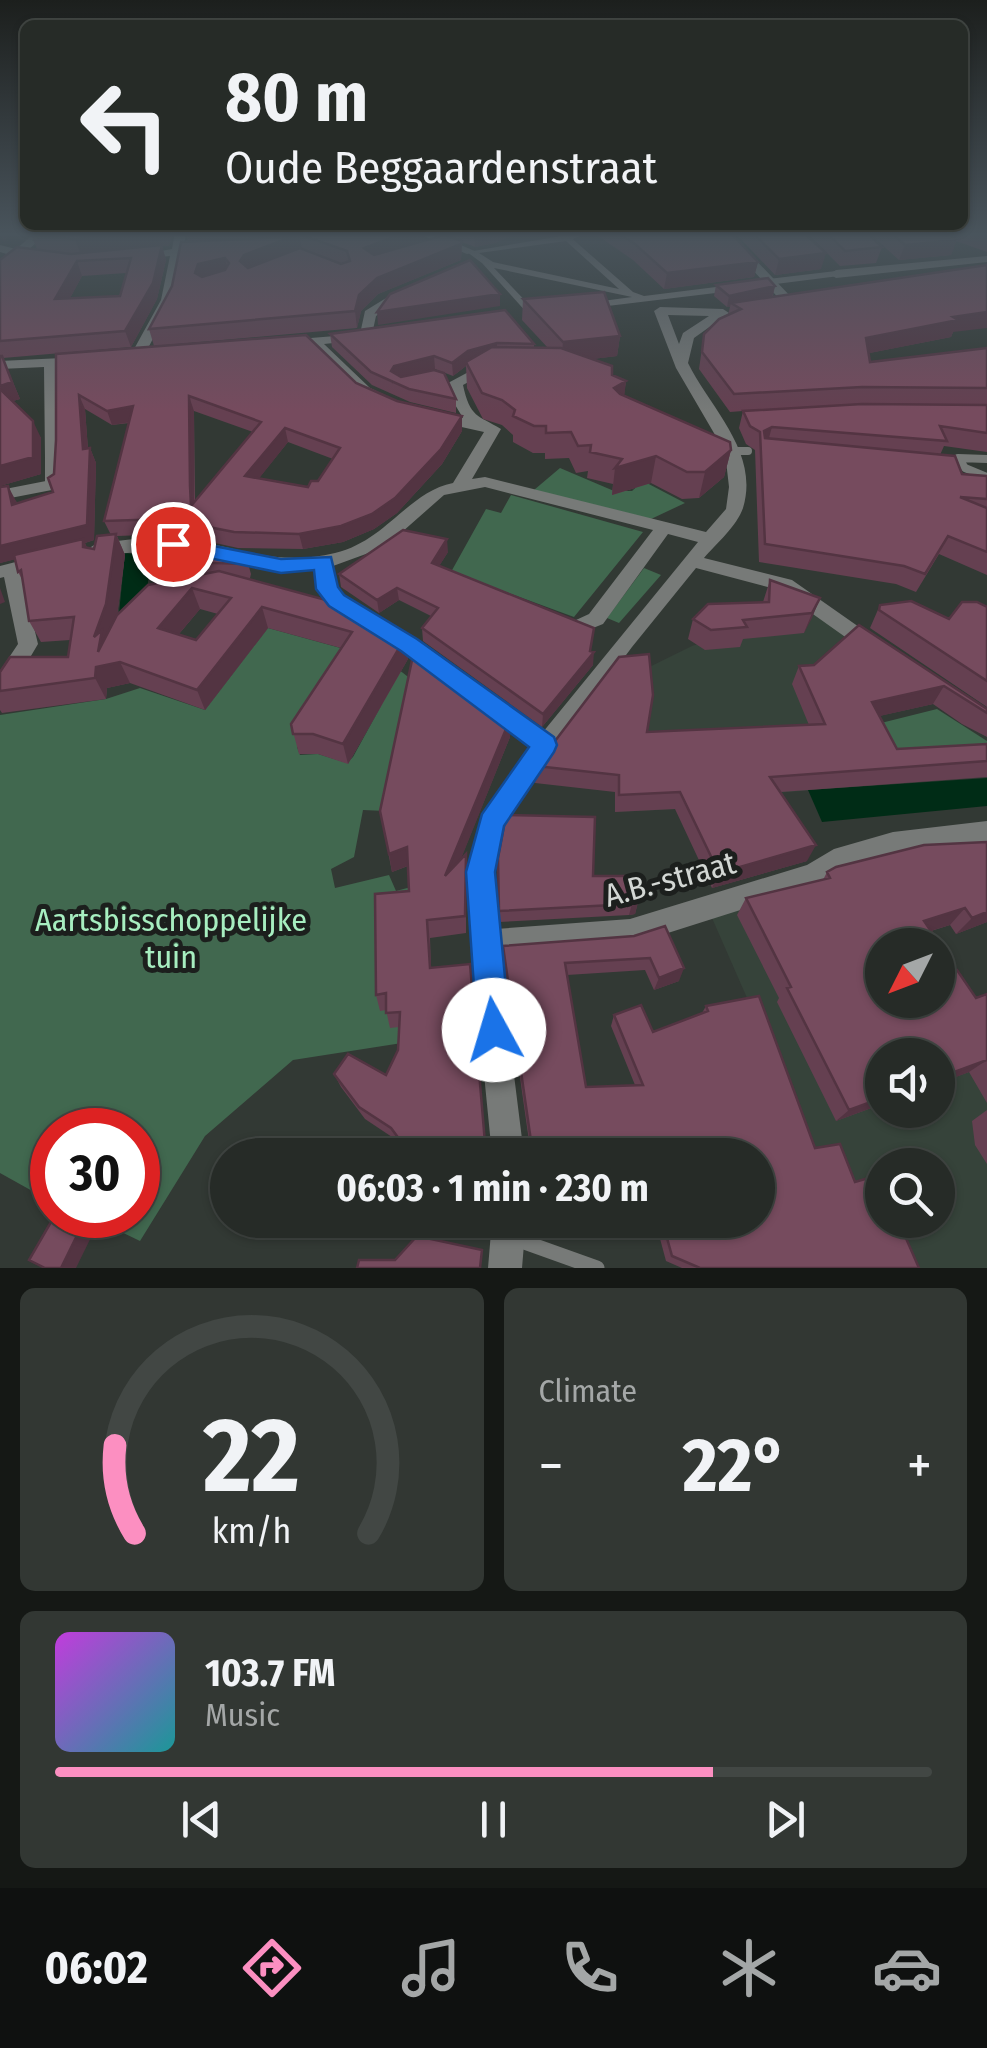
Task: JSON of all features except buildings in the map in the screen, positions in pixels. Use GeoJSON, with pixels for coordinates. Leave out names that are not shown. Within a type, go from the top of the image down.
{"type":"FeatureCollection","features":[{"type":"Feature","properties":{"kind":"street"},"geometry":{"type":"LineString","coordinates":[[139,354],[172,292]]}},
{"type":"Feature","properties":{"kind":"street"},"geometry":{"type":"LineString","coordinates":[[366,336],[370,314],[385,300],[402,292]]}},
{"type":"Feature","properties":{"kind":"street"},"geometry":{"type":"LineString","coordinates":[[508,292],[525,313],[546,310]]}},
{"type":"Feature","properties":{"kind":"street"},"geometry":{"type":"LineString","coordinates":[[618,292],[657,305],[706,292]]}},
{"type":"Feature","properties":{"kind":"street"},"geometry":{"type":"LineString","coordinates":[[777,292],[785,302]]}},
{"type":"Feature","properties":{"kind":"street"},"geometry":{"type":"LineString","coordinates":[[764,306],[804,298]]}},
{"type":"Feature","properties":{"kind":"street"},"geometry":{"type":"LineString","coordinates":[[506,1138],[480,872],[491,822],[544,745],[734,510],[740,451],[682,363],[657,305]]}},
{"type":"Feature","properties":{"kind":"street"},"geometry":{"type":"LineString","coordinates":[[575,306],[657,305],[728,312],[688,336],[682,363]]}},
{"type":"Feature","properties":{"kind":"street"},"geometry":{"type":"LineString","coordinates":[[274,345],[382,334]]}},
{"type":"Feature","properties":{"kind":"street"},"geometry":{"type":"LineString","coordinates":[[313,341],[365,391],[391,403]]}},
{"type":"Feature","properties":{"kind":"street"},"geometry":{"type":"LineString","coordinates":[[120,358],[157,355]]}},
{"type":"Feature","properties":{"kind":"street"},"geometry":{"type":"LineString","coordinates":[[0,365],[103,360]]}},
{"type":"Feature","properties":{"kind":"street"},"geometry":{"type":"LineString","coordinates":[[0,495],[50,485],[51,364]]}},
{"type":"Feature","properties":{"kind":"street"},"geometry":{"type":"LineString","coordinates":[[436,376],[455,382],[474,370],[508,364]]}},
{"type":"Feature","properties":{"kind":"street"},"geometry":{"type":"LineString","coordinates":[[455,382],[458,398],[473,422]]}},
{"type":"Feature","properties":{"kind":"street"},"geometry":{"type":"LineString","coordinates":[[419,413],[493,428],[461,484]]}},
{"type":"Feature","properties":{"kind":"street"},"geometry":{"type":"LineString","coordinates":[[720,421],[739,420]]}},
{"type":"Feature","properties":{"kind":"street"},"geometry":{"type":"LineString","coordinates":[[0,689],[28,644],[6,570],[112,546],[198,542],[281,566],[323,562],[360,553],[379,543],[439,491],[486,482],[711,540]]}},
{"type":"Feature","properties":{"kind":"street"},"geometry":{"type":"LineString","coordinates":[[584,625],[596,619],[664,526]]}},
{"type":"Feature","properties":{"kind":"street"},"geometry":{"type":"LineString","coordinates":[[691,561],[784,585],[887,656]]}},
{"type":"Feature","properties":{"kind":"street"},"geometry":{"type":"LineString","coordinates":[[323,562],[327,589],[337,600],[409,645],[544,745]]}},
{"type":"Feature","properties":{"kind":"street","name":"A.B.-straat"},"geometry":{"type":"LineString","coordinates":[[484,943],[630,932],[813,875],[843,857],[893,843],[982,838]]}},
{"type":"Feature","properties":{"kind":"lane"},"geometry":{"type":"LineString","coordinates":[[965,468],[958,458],[987,459]]}},
{"type":"Feature","properties":{"kind":"lane"},"geometry":{"type":"LineString","coordinates":[[953,466],[987,477]]}},
{"type":"Feature","properties":{"kind":"lane"},"geometry":{"type":"LineString","coordinates":[[508,1242],[597,1268]]}},
{"type":"Feature","properties":{"kind":"shaded area"},"geometry":{"type":"Polygon","coordinates":[[[125,553],[161,557],[149,573],[144,619],[119,613],[125,553]]]}},
{"type":"Feature","properties":{"kind":"shaded area"},"geometry":{"type":"Polygon","coordinates":[[[803,605],[855,640],[843,707],[879,785],[749,795],[724,807],[615,812],[633,675],[692,646],[761,622],[763,608],[803,605]]]}},
{"type":"Feature","properties":{"kind":"shaded area"},"geometry":{"type":"Polygon","coordinates":[[[987,778],[987,806],[822,822],[808,790],[987,778]]]}},
{"type":"Feature","properties":{"kind":"shaded area"},"geometry":{"type":"Polygon","coordinates":[[[828,881],[868,928],[865,1018],[955,1018],[955,1009],[960,1012],[987,1001],[987,1268],[846,1268],[751,1007],[712,918],[828,881]]]}},
{"type":"Feature","properties":{"kind":"green space"},"geometry":{"type":"Polygon","coordinates":[[[560,468],[614,491],[632,491],[643,481],[685,503],[651,519],[534,490],[560,468]]]}},
{"type":"Feature","properties":{"kind":"green space"},"geometry":{"type":"Polygon","coordinates":[[[511,495],[643,532],[574,617],[451,572],[486,509],[501,513],[511,495]]]}},
{"type":"Feature","properties":{"kind":"green space"},"geometry":{"type":"Polygon","coordinates":[[[644,568],[661,575],[619,623],[607,618],[644,568]]]}},
{"type":"Feature","properties":{"kind":"green space","name":"Aartsbisschoppelijke tuin"},"geometry":{"type":"Polygon","coordinates":[[[268,628],[355,652],[297,747],[300,755],[318,754],[347,763],[353,757],[381,706],[385,659],[425,690],[386,811],[363,810],[354,857],[331,869],[335,888],[389,875],[396,891],[411,887],[390,1009],[403,1027],[402,1043],[293,1060],[205,1136],[160,1209],[160,1108],[30,1108],[30,1190],[0,1173],[0,715],[106,699],[140,688],[205,710],[268,628]]]}},
{"type":"Feature","properties":{"kind":"green space"},"geometry":{"type":"Polygon","coordinates":[[[937,709],[987,741],[987,756],[895,761],[877,724],[937,709]]]}},
{"type":"Feature","properties":{"kind":"route"},"geometry":{"type":"LineString","coordinates":[[173,544],[281,566],[323,562],[327,589],[337,600],[409,645],[544,745],[491,822],[480,872],[494,1030]]}}]}
